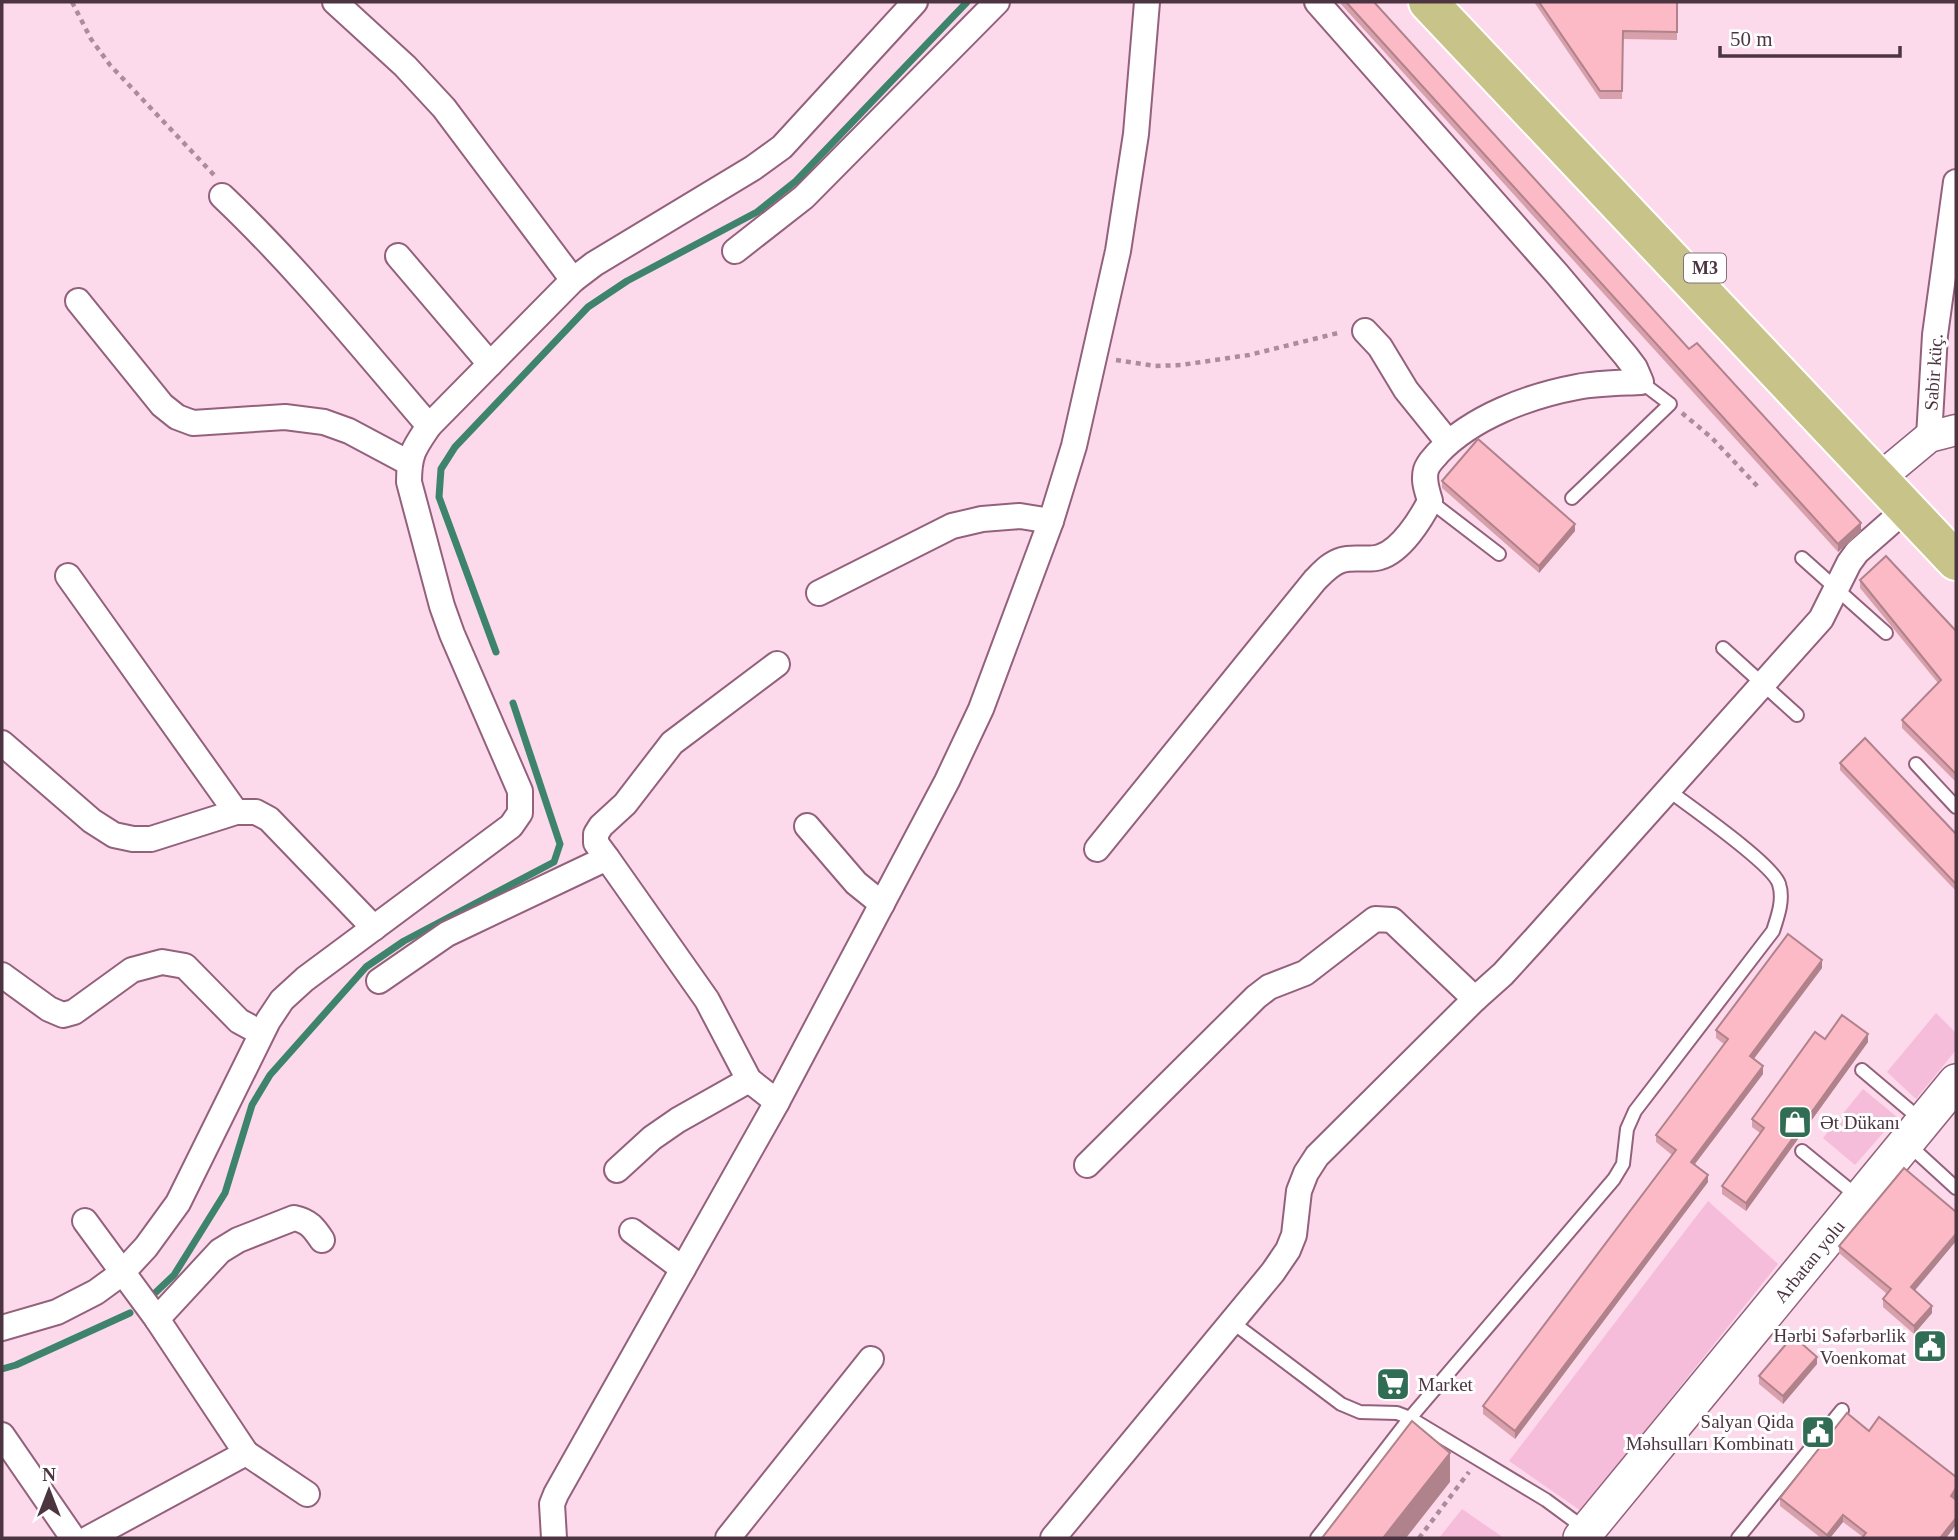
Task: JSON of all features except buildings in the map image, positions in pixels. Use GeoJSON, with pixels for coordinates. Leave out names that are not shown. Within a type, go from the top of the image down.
{"type":"FeatureCollection","features":[{"type":"Feature","properties":{"kind":"main road"},"geometry":{"type":"LineString","coordinates":[[1428,2],[1956,561]]}},
{"type":"Feature","properties":{"kind":"main road","name":"M3"},"geometry":{"type":"LineString","coordinates":[[1454,2],[1956,534]]}},
{"type":"Feature","properties":{"kind":"main road","name":"Arbatan yolu"},"geometry":{"type":"LineString","coordinates":[[1584,1534],[1956,1082]]}},
{"type":"Feature","properties":{"kind":"street"},"geometry":{"type":"LineString","coordinates":[[335,2],[405,66],[444,108],[573,280]]}},
{"type":"Feature","properties":{"kind":"street"},"geometry":{"type":"LineString","coordinates":[[2,1328],[57,1312],[96,1292],[122,1273],[146,1247],[178,1203],[261,1034],[282,1000],[305,979],[510,827],[520,813],[520,791],[442,606],[409,482],[409,463],[415,447],[429,426],[573,280],[594,264],[753,168],[782,147],[915,2]]}},
{"type":"Feature","properties":{"kind":"street"},"geometry":{"type":"LineString","coordinates":[[735,251],[804,197],[997,2]]}},
{"type":"Feature","properties":{"kind":"street"},"geometry":{"type":"LineString","coordinates":[[555,1538],[552,1504],[556,1494],[777,1102],[947,781],[981,709],[1051,521],[1074,446],[1095,357],[1118,251],[1136,134],[1147,2]]}},
{"type":"Feature","properties":{"kind":"street"},"geometry":{"type":"LineString","coordinates":[[1097,849],[1315,580],[1329,567],[1343,560],[1381,557],[1396,550],[1425,512],[1430,500],[1424,479],[1426,466],[1448,442],[1498,413],[1549,394],[1578,386],[1641,382],[1635,368],[1566,285],[1317,2]]}},
{"type":"Feature","properties":{"kind":"street","name":"Sabir küç."},"geometry":{"type":"LineString","coordinates":[[1943,434],[1935,335],[1953,227],[1956,182]]}},
{"type":"Feature","properties":{"kind":"street"},"geometry":{"type":"LineString","coordinates":[[222,196],[293,268],[429,426]]}},
{"type":"Feature","properties":{"kind":"street"},"geometry":{"type":"LineString","coordinates":[[398,256],[490,364]]}},
{"type":"Feature","properties":{"kind":"street"},"geometry":{"type":"LineString","coordinates":[[78,301],[162,405],[177,416],[193,423],[285,417],[324,422],[349,431],[409,463]]}},
{"type":"Feature","properties":{"kind":"street"},"geometry":{"type":"LineString","coordinates":[[1365,331],[1380,347],[1406,390],[1448,442]]}},
{"type":"Feature","properties":{"kind":"street"},"geometry":{"type":"LineString","coordinates":[[1894,467],[1943,434]]}},
{"type":"Feature","properties":{"kind":"street"},"geometry":{"type":"LineString","coordinates":[[1053,1538],[1273,1272],[1288,1250],[1294,1235],[1300,1191],[1306,1173],[1317,1156],[1519,956],[1821,620],[1857,552],[1906,509]]}},
{"type":"Feature","properties":{"kind":"street"},"geometry":{"type":"LineString","coordinates":[[819,593],[952,526],[982,519],[1020,516],[1051,521]]}},
{"type":"Feature","properties":{"kind":"street"},"geometry":{"type":"LineString","coordinates":[[68,576],[236,812]]}},
{"type":"Feature","properties":{"kind":"street"},"geometry":{"type":"LineString","coordinates":[[777,664],[672,743],[625,804],[601,827],[596,834],[596,843],[707,1000],[749,1080],[777,1102]]}},
{"type":"Feature","properties":{"kind":"street"},"geometry":{"type":"LineString","coordinates":[[2,743],[92,821],[114,835],[151,839],[236,812],[256,812],[269,819],[374,928]]}},
{"type":"Feature","properties":{"kind":"street"},"geometry":{"type":"LineString","coordinates":[[807,826],[856,883],[882,904]]}},
{"type":"Feature","properties":{"kind":"street"},"geometry":{"type":"LineString","coordinates":[[379,981],[447,934],[607,858]]}},
{"type":"Feature","properties":{"kind":"street"},"geometry":{"type":"LineString","coordinates":[[1087,1164],[1256,996],[1269,987],[1305,973],[1375,919],[1392,920],[1475,999]]}},
{"type":"Feature","properties":{"kind":"street"},"geometry":{"type":"LineString","coordinates":[[2,975],[49,1009],[63,1015],[74,1012],[132,970],[162,962],[185,966],[239,1021],[261,1034]]}},
{"type":"Feature","properties":{"kind":"street"},"geometry":{"type":"LineString","coordinates":[[617,1170],[652,1138],[749,1080]]}},
{"type":"Feature","properties":{"kind":"street"},"geometry":{"type":"LineString","coordinates":[[157,1319],[220,1251],[238,1240],[294,1218],[312,1225],[322,1240]]}},
{"type":"Feature","properties":{"kind":"street"},"geometry":{"type":"LineString","coordinates":[[85,1221],[157,1319],[246,1453],[307,1494]]}},
{"type":"Feature","properties":{"kind":"street"},"geometry":{"type":"LineString","coordinates":[[632,1231],[683,1269]]}},
{"type":"Feature","properties":{"kind":"street"},"geometry":{"type":"LineString","coordinates":[[728,1538],[871,1359]]}},
{"type":"Feature","properties":{"kind":"street"},"geometry":{"type":"LineString","coordinates":[[2,1435],[73,1538]]}},
{"type":"Feature","properties":{"kind":"street"},"geometry":{"type":"LineString","coordinates":[[89,1538],[246,1453]]}},
{"type":"Feature","properties":{"kind":"lane"},"geometry":{"type":"LineString","coordinates":[[1572,498],[1670,404],[1641,382]]}},
{"type":"Feature","properties":{"kind":"lane"},"geometry":{"type":"LineString","coordinates":[[1430,500],[1499,554]]}},
{"type":"Feature","properties":{"kind":"lane"},"geometry":{"type":"LineString","coordinates":[[1802,558],[1886,633]]}},
{"type":"Feature","properties":{"kind":"lane"},"geometry":{"type":"LineString","coordinates":[[1723,648],[1797,715]]}},
{"type":"Feature","properties":{"kind":"lane"},"geometry":{"type":"LineString","coordinates":[[1916,764],[1956,807]]}},
{"type":"Feature","properties":{"kind":"lane"},"geometry":{"type":"LineString","coordinates":[[1317,1538],[1410,1418],[1614,1179],[1623,1164],[1627,1129],[1635,1111],[1773,931],[1780,908],[1779,883],[1766,865],[1668,790]]}},
{"type":"Feature","properties":{"kind":"lane"},"geometry":{"type":"LineString","coordinates":[[1862,1070],[1915,1132],[1956,1188]]}},
{"type":"Feature","properties":{"kind":"lane"},"geometry":{"type":"LineString","coordinates":[[1802,1151],[1860,1198]]}},
{"type":"Feature","properties":{"kind":"lane"},"geometry":{"type":"LineString","coordinates":[[1232,1322],[1341,1404],[1360,1412],[1397,1413],[1410,1418],[1546,1500],[1584,1534]]}},
{"type":"Feature","properties":{"kind":"lane"},"geometry":{"type":"LineString","coordinates":[[1738,1538],[1842,1410]]}},
{"type":"Feature","properties":{"kind":"path"},"geometry":{"type":"LineString","coordinates":[[72,2],[91,39],[110,65],[219,181],[222,196]]}},
{"type":"Feature","properties":{"kind":"path"},"geometry":{"type":"LineString","coordinates":[[1095,357],[1155,366],[1181,365],[1249,355],[1341,332],[1365,331]]}},
{"type":"Feature","properties":{"kind":"path"},"geometry":{"type":"LineString","coordinates":[[1670,404],[1697,423],[1759,488]]}},
{"type":"Feature","properties":{"kind":"path"},"geometry":{"type":"LineString","coordinates":[[1419,1538],[1479,1460]]}},
{"type":"Feature","properties":{"kind":"shaded area"},"geometry":{"type":"Polygon","coordinates":[[[1936,1013],[1956,1033],[1956,1050],[1916,1099],[1887,1072],[1936,1013]]]}},
{"type":"Feature","properties":{"kind":"shaded area"},"geometry":{"type":"Polygon","coordinates":[[[1863,1089],[1897,1117],[1855,1165],[1823,1138],[1863,1089]]]}},
{"type":"Feature","properties":{"kind":"shaded area"},"geometry":{"type":"Polygon","coordinates":[[[1708,1201],[1778,1264],[1581,1511],[1509,1461],[1708,1201]]]}},
{"type":"Feature","properties":{"kind":"shaded area"},"geometry":{"type":"Polygon","coordinates":[[[1462,1509],[1504,1538],[1439,1538],[1462,1509]]]}},
{"type":"Feature","properties":{"kind":"waterway"},"geometry":{"type":"LineString","coordinates":[[496,652],[439,497],[441,469],[455,447],[588,307],[627,281],[757,212],[796,181],[967,2]]}},
{"type":"Feature","properties":{"kind":"waterway"},"geometry":{"type":"LineString","coordinates":[[155,1293],[174,1275],[225,1193],[252,1105],[270,1075],[366,967],[404,941],[554,862],[560,844],[513,703]]}},
{"type":"Feature","properties":{"kind":"waterway"},"geometry":{"type":"LineString","coordinates":[[2,1369],[130,1313]]}},
{"type":"Feature","properties":{"kind":"place","name":"Ət Dükanı"},"geometry":{"type":"Point","coordinates":[1795,1122]}},
{"type":"Feature","properties":{"kind":"place","name":"Hərbi Səfərbərlik Voenkomat"},"geometry":{"type":"Point","coordinates":[1930,1346]}},
{"type":"Feature","properties":{"kind":"place","name":"Market"},"geometry":{"type":"Point","coordinates":[1393,1384]}},
{"type":"Feature","properties":{"kind":"place","name":"Salyan Qida Məhsulları Kombinatı"},"geometry":{"type":"Point","coordinates":[1818,1432]}}]}
